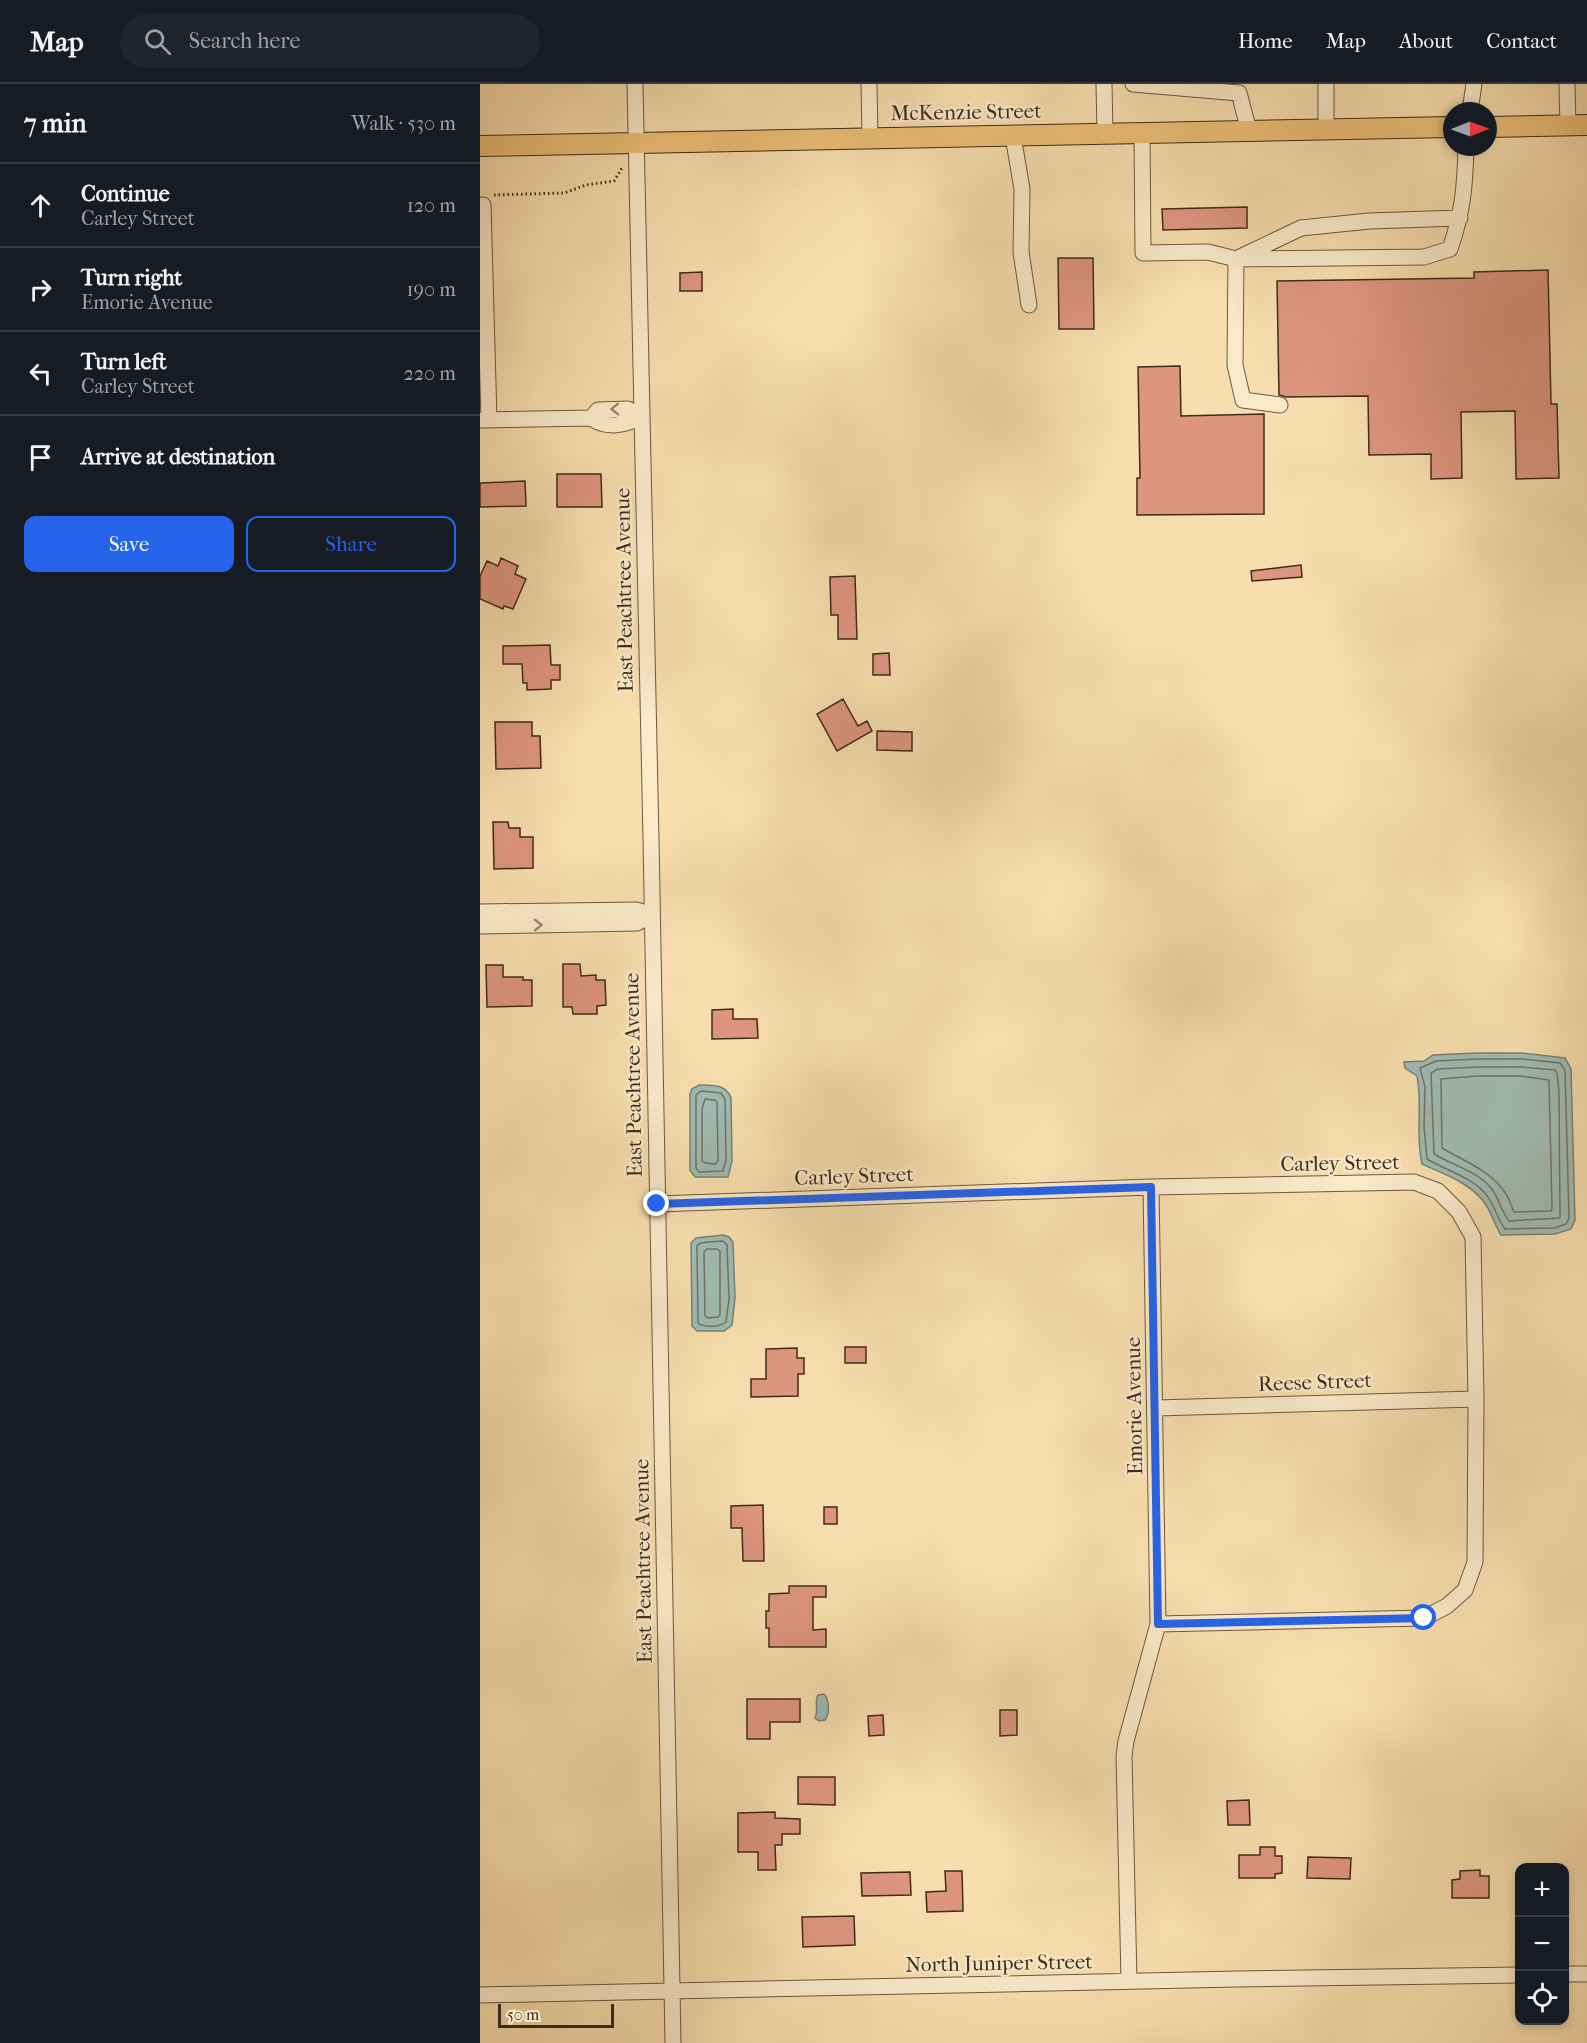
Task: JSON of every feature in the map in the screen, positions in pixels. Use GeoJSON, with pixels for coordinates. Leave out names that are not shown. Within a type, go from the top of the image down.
{"type":"FeatureCollection","features":[{"type":"Feature","properties":{"kind":"main road"},"geometry":{"type":"LineString","coordinates":[[1497,127],[1578,125]]}},
{"type":"Feature","properties":{"kind":"main road","name":"McKenzie Street"},"geometry":{"type":"LineString","coordinates":[[480,146],[1443,127]]}},
{"type":"Feature","properties":{"kind":"street","name":"East Peachtree Avenue"},"geometry":{"type":"LineString","coordinates":[[635,84],[673,2043]]}},
{"type":"Feature","properties":{"kind":"street"},"geometry":{"type":"LineString","coordinates":[[869,84],[870,138]]}},
{"type":"Feature","properties":{"kind":"street"},"geometry":{"type":"LineString","coordinates":[[1104,84],[1105,134]]}},
{"type":"Feature","properties":{"kind":"street"},"geometry":{"type":"LineString","coordinates":[[1133,84],[1239,93],[1249,131]]}},
{"type":"Feature","properties":{"kind":"street"},"geometry":{"type":"LineString","coordinates":[[1326,84],[1326,129]]}},
{"type":"Feature","properties":{"kind":"street"},"geometry":{"type":"LineString","coordinates":[[1471,102],[1474,84]]}},
{"type":"Feature","properties":{"kind":"street"},"geometry":{"type":"LineString","coordinates":[[1567,84],[1578,125]]}},
{"type":"Feature","properties":{"kind":"street"},"geometry":{"type":"LineString","coordinates":[[1142,134],[1143,253],[1209,252],[1236,259],[1424,257],[1450,249],[1460,218],[1466,156]]}},
{"type":"Feature","properties":{"kind":"street"},"geometry":{"type":"LineString","coordinates":[[1013,136],[1022,189],[1021,252],[1029,305]]}},
{"type":"Feature","properties":{"kind":"street"},"geometry":{"type":"LineString","coordinates":[[487,200],[484,420],[591,418],[598,410],[628,409],[641,416]]}},
{"type":"Feature","properties":{"kind":"street"},"geometry":{"type":"LineString","coordinates":[[1236,259],[1301,228],[1369,221],[1460,218]]}},
{"type":"Feature","properties":{"kind":"street"},"geometry":{"type":"LineString","coordinates":[[1236,259],[1235,365],[1243,400],[1280,405]]}},
{"type":"Feature","properties":{"kind":"street"},"geometry":{"type":"LineString","coordinates":[[480,912],[637,910],[652,915]]}},
{"type":"Feature","properties":{"kind":"street"},"geometry":{"type":"LineString","coordinates":[[480,926],[638,923],[652,915]]}},
{"type":"Feature","properties":{"kind":"street","name":"Carley Street"},"geometry":{"type":"LineString","coordinates":[[657,1204],[1151,1187],[1414,1182],[1438,1191],[1459,1212],[1473,1237],[1476,1399],[1475,1562],[1464,1590],[1447,1606],[1424,1618],[1158,1624]]}},
{"type":"Feature","properties":{"kind":"street","name":"Emorie Avenue"},"geometry":{"type":"LineString","coordinates":[[1129,1981],[1124,1756],[1126,1741],[1158,1624],[1151,1187]]}},
{"type":"Feature","properties":{"kind":"street","name":"Reese Street"},"geometry":{"type":"LineString","coordinates":[[1156,1408],[1476,1399]]}},
{"type":"Feature","properties":{"kind":"street"},"geometry":{"type":"LineString","coordinates":[[1569,1974],[1587,1974]]}},
{"type":"Feature","properties":{"kind":"street","name":"North Juniper Street"},"geometry":{"type":"LineString","coordinates":[[480,1995],[1515,1975]]}},
{"type":"Feature","properties":{"kind":"path"},"geometry":{"type":"LineString","coordinates":[[487,200],[564,193],[586,185],[614,181],[637,143]]}},
{"type":"Feature","properties":{"kind":"water"},"geometry":{"type":"Polygon","coordinates":[[[1521,1053],[1565,1058],[1571,1069],[1575,1220],[1571,1229],[1555,1234],[1501,1235],[1486,1205],[1474,1191],[1457,1180],[1422,1164],[1419,1142],[1419,1087],[1417,1076],[1405,1068],[1404,1062],[1424,1061],[1433,1055],[1521,1053]]]}},
{"type":"Feature","properties":{"kind":"water"},"geometry":{"type":"Polygon","coordinates":[[[699,1085],[714,1085],[722,1088],[729,1093],[731,1098],[732,1161],[728,1177],[695,1177],[690,1170],[690,1094],[692,1089],[699,1085]]]}},
{"type":"Feature","properties":{"kind":"water"},"geometry":{"type":"Polygon","coordinates":[[[723,1235],[729,1237],[733,1242],[735,1298],[732,1325],[724,1331],[697,1331],[692,1326],[691,1243],[696,1238],[723,1235]]]}},
{"type":"Feature","properties":{"kind":"water"},"geometry":{"type":"Polygon","coordinates":[[[824,1694],[828,1703],[828,1714],[825,1720],[819,1721],[815,1718],[817,1697],[824,1694]]]}},
{"type":"Feature","properties":{"kind":"building"},"geometry":{"type":"Polygon","coordinates":[[[1247,207],[1247,228],[1163,230],[1162,209],[1247,207]]]}},
{"type":"Feature","properties":{"kind":"building"},"geometry":{"type":"Polygon","coordinates":[[[1058,258],[1093,258],[1094,329],[1059,329],[1058,258]]]}},
{"type":"Feature","properties":{"kind":"building"},"geometry":{"type":"Polygon","coordinates":[[[1548,270],[1551,404],[1557,404],[1559,478],[1516,479],[1515,411],[1461,412],[1462,478],[1431,479],[1431,454],[1369,455],[1368,396],[1286,397],[1279,395],[1277,281],[1474,278],[1474,272],[1548,270]]]}},
{"type":"Feature","properties":{"kind":"building"},"geometry":{"type":"Polygon","coordinates":[[[702,272],[702,291],[680,291],[680,273],[702,272]]]}},
{"type":"Feature","properties":{"kind":"building"},"geometry":{"type":"Polygon","coordinates":[[[1180,366],[1181,416],[1264,414],[1264,514],[1137,515],[1137,478],[1140,478],[1138,367],[1180,366]]]}},
{"type":"Feature","properties":{"kind":"building"},"geometry":{"type":"Polygon","coordinates":[[[557,474],[601,474],[602,507],[557,507],[557,474]]]}},
{"type":"Feature","properties":{"kind":"building"},"geometry":{"type":"Polygon","coordinates":[[[525,481],[526,506],[480,507],[480,483],[525,481]]]}},
{"type":"Feature","properties":{"kind":"building"},"geometry":{"type":"Polygon","coordinates":[[[501,558],[518,566],[515,574],[526,579],[513,609],[504,606],[503,609],[480,599],[480,576],[487,561],[498,566],[501,558]]]}},
{"type":"Feature","properties":{"kind":"building"},"geometry":{"type":"Polygon","coordinates":[[[1301,565],[1302,577],[1252,581],[1251,571],[1301,565]]]}},
{"type":"Feature","properties":{"kind":"building"},"geometry":{"type":"Polygon","coordinates":[[[855,576],[857,639],[838,639],[838,615],[831,615],[830,577],[855,576]]]}},
{"type":"Feature","properties":{"kind":"building"},"geometry":{"type":"Polygon","coordinates":[[[550,645],[551,665],[560,665],[560,680],[551,680],[551,689],[527,690],[527,683],[523,683],[522,664],[503,664],[503,646],[550,645]]]}},
{"type":"Feature","properties":{"kind":"building"},"geometry":{"type":"Polygon","coordinates":[[[889,653],[890,675],[873,675],[873,654],[889,653]]]}},
{"type":"Feature","properties":{"kind":"building"},"geometry":{"type":"Polygon","coordinates":[[[843,699],[858,726],[867,721],[872,731],[837,751],[817,714],[843,699]]]}},
{"type":"Feature","properties":{"kind":"building"},"geometry":{"type":"Polygon","coordinates":[[[495,722],[532,722],[532,736],[540,736],[541,768],[496,769],[495,722]]]}},
{"type":"Feature","properties":{"kind":"building"},"geometry":{"type":"Polygon","coordinates":[[[877,731],[912,732],[912,751],[877,750],[877,731]]]}},
{"type":"Feature","properties":{"kind":"building"},"geometry":{"type":"Polygon","coordinates":[[[493,822],[508,822],[509,828],[520,828],[520,837],[533,837],[533,868],[494,869],[493,822]]]}},
{"type":"Feature","properties":{"kind":"building"},"geometry":{"type":"Polygon","coordinates":[[[563,964],[580,964],[581,976],[596,975],[596,980],[605,980],[606,1005],[597,1006],[597,1014],[573,1014],[572,1007],[563,1007],[563,964]]]}},
{"type":"Feature","properties":{"kind":"building"},"geometry":{"type":"Polygon","coordinates":[[[486,965],[503,965],[503,977],[523,977],[523,980],[532,980],[532,1006],[487,1007],[486,965]]]}},
{"type":"Feature","properties":{"kind":"building"},"geometry":{"type":"Polygon","coordinates":[[[733,1009],[733,1019],[757,1019],[758,1038],[712,1039],[712,1010],[733,1009]]]}},
{"type":"Feature","properties":{"kind":"building"},"geometry":{"type":"Polygon","coordinates":[[[845,1347],[866,1347],[866,1363],[845,1363],[845,1347]]]}},
{"type":"Feature","properties":{"kind":"building"},"geometry":{"type":"Polygon","coordinates":[[[797,1348],[797,1358],[804,1358],[804,1374],[798,1374],[798,1396],[751,1397],[751,1379],[766,1379],[766,1349],[797,1348]]]}},
{"type":"Feature","properties":{"kind":"building"},"geometry":{"type":"Polygon","coordinates":[[[763,1505],[764,1561],[743,1561],[742,1528],[731,1528],[731,1506],[763,1505]]]}},
{"type":"Feature","properties":{"kind":"building"},"geometry":{"type":"Polygon","coordinates":[[[824,1507],[837,1507],[837,1524],[824,1524],[824,1507]]]}},
{"type":"Feature","properties":{"kind":"building"},"geometry":{"type":"Polygon","coordinates":[[[789,1586],[826,1586],[826,1597],[813,1597],[813,1630],[826,1629],[826,1647],[769,1647],[766,1611],[769,1611],[769,1594],[789,1593],[789,1586]]]}},
{"type":"Feature","properties":{"kind":"building"},"geometry":{"type":"Polygon","coordinates":[[[747,1699],[800,1699],[800,1722],[770,1722],[770,1739],[747,1739],[747,1699]]]}},
{"type":"Feature","properties":{"kind":"building"},"geometry":{"type":"Polygon","coordinates":[[[1000,1710],[1017,1710],[1017,1735],[1000,1736],[1000,1710]]]}},
{"type":"Feature","properties":{"kind":"building"},"geometry":{"type":"Polygon","coordinates":[[[883,1715],[884,1735],[869,1736],[868,1716],[883,1715]]]}},
{"type":"Feature","properties":{"kind":"building"},"geometry":{"type":"Polygon","coordinates":[[[798,1777],[835,1777],[835,1805],[798,1804],[798,1777]]]}},
{"type":"Feature","properties":{"kind":"building"},"geometry":{"type":"Polygon","coordinates":[[[1249,1800],[1250,1825],[1228,1825],[1227,1801],[1249,1800]]]}},
{"type":"Feature","properties":{"kind":"building"},"geometry":{"type":"Polygon","coordinates":[[[775,1812],[775,1818],[800,1819],[800,1834],[782,1834],[782,1845],[775,1845],[776,1870],[758,1870],[758,1852],[738,1852],[738,1813],[775,1812]]]}},
{"type":"Feature","properties":{"kind":"building"},"geometry":{"type":"Polygon","coordinates":[[[1260,1847],[1275,1847],[1275,1856],[1282,1856],[1282,1873],[1275,1874],[1275,1878],[1239,1878],[1239,1855],[1260,1855],[1260,1847]]]}},
{"type":"Feature","properties":{"kind":"building"},"geometry":{"type":"Polygon","coordinates":[[[1308,1857],[1351,1858],[1350,1879],[1307,1878],[1308,1857]]]}},
{"type":"Feature","properties":{"kind":"building"},"geometry":{"type":"Polygon","coordinates":[[[1480,1870],[1480,1876],[1489,1876],[1489,1898],[1452,1898],[1452,1880],[1460,1879],[1460,1871],[1480,1870]]]}},
{"type":"Feature","properties":{"kind":"building"},"geometry":{"type":"Polygon","coordinates":[[[945,1871],[962,1871],[963,1911],[927,1912],[926,1892],[946,1891],[945,1871]]]}},
{"type":"Feature","properties":{"kind":"building"},"geometry":{"type":"Polygon","coordinates":[[[910,1872],[911,1895],[862,1896],[861,1873],[910,1872]]]}},
{"type":"Feature","properties":{"kind":"building"},"geometry":{"type":"Polygon","coordinates":[[[854,1916],[855,1945],[803,1947],[802,1917],[854,1916]]]}},
{"type":"Feature","properties":{"kind":"route"},"geometry":{"type":"LineString","coordinates":[[657,1204],[1151,1187],[1158,1624],[1424,1618]]}}]}
